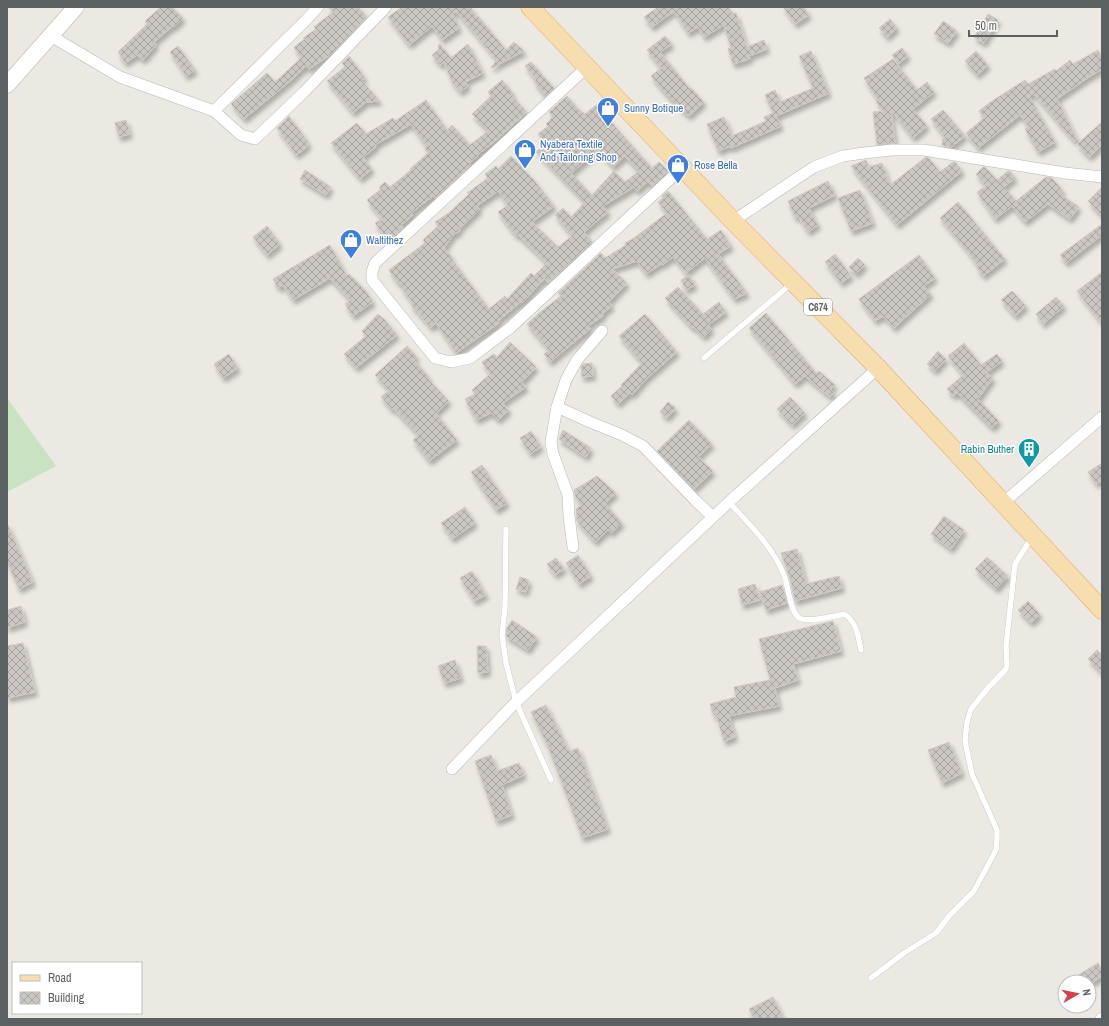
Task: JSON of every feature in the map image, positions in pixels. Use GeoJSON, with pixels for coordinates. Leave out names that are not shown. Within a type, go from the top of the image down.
{"type":"FeatureCollection","features":[{"type":"Feature","properties":{"kind":"main road","name":"C674"},"geometry":{"type":"LineString","coordinates":[[530,7],[733,221],[878,368],[1102,610]]}},
{"type":"Feature","properties":{"kind":"street"},"geometry":{"type":"LineString","coordinates":[[7,85],[76,7]]}},
{"type":"Feature","properties":{"kind":"street"},"geometry":{"type":"LineString","coordinates":[[214,111],[308,19],[318,7]]}},
{"type":"Feature","properties":{"kind":"street"},"geometry":{"type":"LineString","coordinates":[[51,36],[120,77],[214,111],[241,135],[255,139],[304,92],[386,7]]}},
{"type":"Feature","properties":{"kind":"street"},"geometry":{"type":"LineString","coordinates":[[587,67],[375,263],[372,272],[372,280],[435,358],[451,362],[470,358],[510,328],[682,168]]}},
{"type":"Feature","properties":{"kind":"street"},"geometry":{"type":"LineString","coordinates":[[733,221],[814,167],[843,156],[864,153],[892,150],[924,150],[1102,177]]}},
{"type":"Feature","properties":{"kind":"street"},"geometry":{"type":"LineString","coordinates":[[573,547],[568,495],[553,454],[551,442],[557,407],[566,380],[577,360],[602,332]]}},
{"type":"Feature","properties":{"kind":"street"},"geometry":{"type":"LineString","coordinates":[[452,769],[516,702],[729,502],[878,368]]}},
{"type":"Feature","properties":{"kind":"street"},"geometry":{"type":"LineString","coordinates":[[557,407],[622,435],[643,446],[675,480],[714,517]]}},
{"type":"Feature","properties":{"kind":"street"},"geometry":{"type":"LineString","coordinates":[[1003,503],[1102,416]]}},
{"type":"Feature","properties":{"kind":"lane"},"geometry":{"type":"LineString","coordinates":[[704,358],[793,282]]}},
{"type":"Feature","properties":{"kind":"lane"},"geometry":{"type":"LineString","coordinates":[[729,502],[760,537],[772,554],[784,575],[792,603],[799,618],[803,620],[812,620],[844,614],[851,619],[856,627],[861,650]]}},
{"type":"Feature","properties":{"kind":"lane"},"geometry":{"type":"LineString","coordinates":[[506,528],[505,608],[502,635],[506,662],[516,702],[552,780]]}},
{"type":"Feature","properties":{"kind":"lane"},"geometry":{"type":"LineString","coordinates":[[871,978],[904,953],[936,933],[948,916],[974,891],[996,850],[996,830],[972,774],[965,741],[967,722],[971,709],[1006,669],[1006,646],[1015,564],[1033,535]]}},
{"type":"Feature","properties":{"kind":"green space"},"geometry":{"type":"Polygon","coordinates":[[[7,398],[56,466],[7,492],[7,398]]]}},
{"type":"Feature","properties":{"kind":"building"},"geometry":{"type":"Polygon","coordinates":[[[161,7],[172,7],[183,18],[154,42],[156,45],[143,60],[137,55],[125,63],[118,52],[147,24],[145,21],[161,7]]]}},
{"type":"Feature","properties":{"kind":"building"},"geometry":{"type":"Polygon","coordinates":[[[328,7],[358,7],[367,17],[330,55],[309,69],[306,66],[244,119],[231,104],[267,73],[275,82],[301,58],[294,47],[305,39],[303,38],[316,29],[314,27],[333,12],[328,7]]]}},
{"type":"Feature","properties":{"kind":"building"},"geometry":{"type":"Polygon","coordinates":[[[402,7],[471,7],[476,17],[478,16],[506,50],[514,42],[524,51],[492,68],[491,67],[497,60],[456,11],[452,13],[459,28],[442,40],[433,27],[431,27],[409,45],[388,17],[402,7]]]}},
{"type":"Feature","properties":{"kind":"building"},"geometry":{"type":"Polygon","coordinates":[[[658,7],[728,7],[733,14],[736,13],[747,47],[764,40],[767,49],[749,56],[750,59],[733,64],[728,49],[731,48],[724,25],[704,37],[698,27],[688,33],[674,11],[652,27],[644,17],[658,7]]]}},
{"type":"Feature","properties":{"kind":"building"},"geometry":{"type":"Polygon","coordinates":[[[783,7],[804,7],[809,15],[795,24],[783,7]]]}},
{"type":"Feature","properties":{"kind":"building"},"geometry":{"type":"Polygon","coordinates":[[[988,14],[998,20],[984,43],[974,37],[988,14]]]}},
{"type":"Feature","properties":{"kind":"building"},"geometry":{"type":"Polygon","coordinates":[[[890,19],[897,28],[887,37],[879,28],[890,19]]]}},
{"type":"Feature","properties":{"kind":"building"},"geometry":{"type":"Polygon","coordinates":[[[943,21],[957,31],[948,43],[934,34],[943,21]]]}},
{"type":"Feature","properties":{"kind":"building"},"geometry":{"type":"Polygon","coordinates":[[[665,36],[672,44],[660,52],[690,89],[691,88],[704,102],[690,115],[687,115],[664,92],[651,76],[661,68],[647,50],[665,36]]]}},
{"type":"Feature","properties":{"kind":"building"},"geometry":{"type":"Polygon","coordinates":[[[440,44],[451,58],[468,44],[483,73],[465,82],[468,86],[460,92],[452,82],[444,62],[440,65],[432,55],[439,49],[438,45],[440,44]]]}},
{"type":"Feature","properties":{"kind":"building"},"geometry":{"type":"Polygon","coordinates":[[[178,46],[195,70],[186,76],[170,52],[178,46]]]}},
{"type":"Feature","properties":{"kind":"building"},"geometry":{"type":"Polygon","coordinates":[[[902,48],[908,56],[898,64],[892,55],[902,48]]]}},
{"type":"Feature","properties":{"kind":"building"},"geometry":{"type":"Polygon","coordinates":[[[1098,50],[1102,57],[1102,69],[1057,99],[1077,139],[1074,141],[1033,93],[1029,96],[1055,142],[1038,152],[1025,129],[1029,126],[1020,115],[978,148],[966,133],[984,118],[979,111],[1025,80],[1028,84],[1055,69],[1056,71],[1070,60],[1073,64],[1098,50]]]}},
{"type":"Feature","properties":{"kind":"building"},"geometry":{"type":"Polygon","coordinates":[[[811,51],[829,93],[776,116],[781,126],[731,148],[731,146],[718,151],[707,124],[724,117],[732,136],[766,121],[764,117],[773,113],[765,95],[775,90],[780,102],[813,88],[799,56],[811,51]]]}},
{"type":"Feature","properties":{"kind":"building"},"geometry":{"type":"Polygon","coordinates":[[[976,51],[988,65],[977,75],[965,61],[976,51]]]}},
{"type":"Feature","properties":{"kind":"building"},"geometry":{"type":"Polygon","coordinates":[[[349,56],[365,78],[361,80],[380,101],[366,102],[353,113],[327,81],[345,67],[342,63],[349,56]]]}},
{"type":"Feature","properties":{"kind":"building"},"geometry":{"type":"Polygon","coordinates":[[[893,59],[917,90],[927,82],[934,92],[913,109],[927,126],[913,138],[891,110],[895,143],[877,145],[873,112],[883,111],[864,78],[893,59]]]}},
{"type":"Feature","properties":{"kind":"building"},"geometry":{"type":"Polygon","coordinates":[[[531,62],[554,88],[546,96],[534,82],[536,80],[525,66],[531,62]]]}},
{"type":"Feature","properties":{"kind":"building"},"geometry":{"type":"Polygon","coordinates":[[[502,80],[513,93],[511,95],[527,112],[477,155],[478,156],[469,163],[471,165],[435,198],[433,196],[411,213],[413,215],[401,225],[403,228],[388,241],[375,223],[382,219],[367,200],[380,190],[380,186],[385,182],[390,187],[411,170],[410,169],[428,153],[425,149],[427,147],[411,124],[375,145],[376,147],[363,157],[372,169],[360,179],[331,143],[357,123],[366,134],[393,118],[395,121],[426,100],[447,130],[452,125],[470,145],[488,131],[472,114],[491,96],[488,92],[502,80]]]}},
{"type":"Feature","properties":{"kind":"building"},"geometry":{"type":"Polygon","coordinates":[[[567,96],[578,109],[585,114],[596,105],[652,168],[659,162],[668,171],[652,186],[648,181],[637,191],[634,187],[603,206],[608,212],[584,232],[592,242],[548,283],[544,279],[522,303],[521,302],[498,321],[499,323],[456,353],[436,323],[431,328],[411,305],[413,303],[402,289],[404,288],[398,283],[389,270],[425,243],[423,240],[438,226],[435,222],[450,212],[469,194],[467,193],[488,178],[485,174],[496,166],[498,169],[511,156],[534,180],[554,206],[532,222],[558,247],[572,236],[555,215],[563,208],[571,217],[585,202],[536,152],[545,143],[538,134],[548,126],[546,124],[553,117],[549,112],[567,96]],[[598,150],[571,173],[592,195],[614,171],[625,182],[639,171],[625,156],[613,167],[598,150]],[[498,191],[477,206],[480,209],[459,229],[460,231],[454,234],[444,248],[489,309],[505,296],[507,299],[531,273],[534,276],[547,263],[518,235],[516,236],[498,212],[508,205],[498,191]]]}},
{"type":"Feature","properties":{"kind":"building"},"geometry":{"type":"Polygon","coordinates":[[[943,110],[965,136],[951,147],[943,146],[942,140],[945,137],[931,119],[943,110]]]}},
{"type":"Feature","properties":{"kind":"building"},"geometry":{"type":"Polygon","coordinates":[[[289,116],[308,142],[308,146],[296,155],[277,128],[289,116]]]}},
{"type":"Feature","properties":{"kind":"building"},"geometry":{"type":"Polygon","coordinates":[[[126,120],[130,134],[119,137],[115,123],[126,120]]]}},
{"type":"Feature","properties":{"kind":"building"},"geometry":{"type":"Polygon","coordinates":[[[1102,122],[1102,145],[1089,157],[1077,144],[1102,122]]]}},
{"type":"Feature","properties":{"kind":"building"},"geometry":{"type":"Polygon","coordinates":[[[926,157],[929,158],[940,172],[953,162],[955,162],[962,171],[897,225],[851,166],[866,160],[869,167],[882,163],[890,185],[926,157]]]}},
{"type":"Feature","properties":{"kind":"building"},"geometry":{"type":"Polygon","coordinates":[[[983,167],[985,167],[997,180],[1010,171],[1015,178],[1004,187],[1016,201],[1046,177],[1052,178],[1063,191],[1060,194],[1079,207],[1070,219],[1048,204],[1025,222],[1012,206],[995,219],[977,192],[986,186],[976,174],[983,167]]]}},
{"type":"Feature","properties":{"kind":"building"},"geometry":{"type":"Polygon","coordinates":[[[305,170],[331,187],[326,195],[300,179],[305,170]]]}},
{"type":"Feature","properties":{"kind":"building"},"geometry":{"type":"Polygon","coordinates":[[[828,181],[835,195],[809,208],[818,225],[808,232],[798,216],[795,218],[788,201],[828,181]]]}},
{"type":"Feature","properties":{"kind":"building"},"geometry":{"type":"Polygon","coordinates":[[[1102,187],[1102,216],[1088,201],[1102,187]]]}},
{"type":"Feature","properties":{"kind":"building"},"geometry":{"type":"Polygon","coordinates":[[[860,190],[873,223],[851,231],[838,198],[860,190]]]}},
{"type":"Feature","properties":{"kind":"building"},"geometry":{"type":"Polygon","coordinates":[[[668,191],[707,239],[721,230],[731,246],[718,254],[747,293],[734,299],[705,258],[686,273],[673,257],[646,274],[637,261],[612,269],[627,283],[609,302],[612,306],[602,314],[603,316],[588,326],[590,329],[550,362],[544,354],[549,350],[527,324],[561,296],[558,293],[601,253],[605,258],[626,245],[625,243],[667,213],[658,202],[668,191]]]}},
{"type":"Feature","properties":{"kind":"building"},"geometry":{"type":"Polygon","coordinates":[[[958,202],[1005,259],[983,276],[966,249],[940,218],[958,202]]]}},
{"type":"Feature","properties":{"kind":"building"},"geometry":{"type":"Polygon","coordinates":[[[1102,224],[1102,235],[1066,263],[1060,255],[1102,224]]]}},
{"type":"Feature","properties":{"kind":"building"},"geometry":{"type":"Polygon","coordinates":[[[267,226],[280,244],[267,255],[253,237],[267,226]]]}},
{"type":"Feature","properties":{"kind":"building"},"geometry":{"type":"Polygon","coordinates":[[[330,245],[347,276],[349,274],[365,290],[373,302],[353,316],[345,304],[350,300],[330,278],[293,300],[283,285],[278,288],[273,279],[330,245]]]}},
{"type":"Feature","properties":{"kind":"building"},"geometry":{"type":"Polygon","coordinates":[[[835,254],[851,276],[841,283],[825,262],[835,254]]]}},
{"type":"Feature","properties":{"kind":"building"},"geometry":{"type":"Polygon","coordinates":[[[919,255],[935,278],[924,286],[931,294],[894,328],[883,316],[875,321],[859,299],[919,255]]]}},
{"type":"Feature","properties":{"kind":"building"},"geometry":{"type":"Polygon","coordinates":[[[858,258],[865,265],[856,274],[849,267],[858,258]]]}},
{"type":"Feature","properties":{"kind":"building"},"geometry":{"type":"Polygon","coordinates":[[[1102,272],[1102,324],[1077,291],[1102,272]]]}},
{"type":"Feature","properties":{"kind":"building"},"geometry":{"type":"Polygon","coordinates":[[[689,275],[695,285],[686,290],[681,280],[689,275]]]}},
{"type":"Feature","properties":{"kind":"building"},"geometry":{"type":"Polygon","coordinates":[[[678,287],[703,314],[719,302],[726,312],[708,325],[712,329],[703,337],[694,327],[692,328],[665,298],[678,287]]]}},
{"type":"Feature","properties":{"kind":"building"},"geometry":{"type":"Polygon","coordinates":[[[1012,291],[1026,306],[1015,316],[1001,300],[1012,291]]]}},
{"type":"Feature","properties":{"kind":"building"},"geometry":{"type":"Polygon","coordinates":[[[1056,297],[1064,306],[1043,324],[1036,314],[1056,297]]]}},
{"type":"Feature","properties":{"kind":"building"},"geometry":{"type":"Polygon","coordinates":[[[766,313],[817,374],[819,371],[835,385],[830,389],[834,393],[830,397],[805,376],[795,384],[749,328],[766,313]]]}},
{"type":"Feature","properties":{"kind":"building"},"geometry":{"type":"Polygon","coordinates":[[[378,314],[397,335],[356,368],[344,354],[366,336],[362,331],[378,314]]]}},
{"type":"Feature","properties":{"kind":"building"},"geometry":{"type":"Polygon","coordinates":[[[645,314],[677,352],[647,378],[632,395],[630,393],[618,404],[611,396],[642,363],[619,336],[645,314]]]}},
{"type":"Feature","properties":{"kind":"building"},"geometry":{"type":"Polygon","coordinates":[[[510,342],[536,367],[522,382],[526,387],[503,403],[509,410],[498,420],[491,413],[476,420],[465,399],[475,394],[472,390],[490,374],[482,362],[494,354],[497,357],[510,342]]]}},
{"type":"Feature","properties":{"kind":"building"},"geometry":{"type":"Polygon","coordinates":[[[964,343],[981,365],[997,354],[1002,361],[986,373],[993,378],[978,399],[999,421],[992,428],[957,393],[953,396],[947,389],[963,375],[948,356],[964,343]]]}},
{"type":"Feature","properties":{"kind":"building"},"geometry":{"type":"Polygon","coordinates":[[[407,346],[417,357],[414,360],[429,377],[427,378],[449,401],[436,413],[457,440],[429,461],[413,440],[419,435],[393,408],[392,410],[381,397],[389,390],[375,375],[407,346]]]}},
{"type":"Feature","properties":{"kind":"building"},"geometry":{"type":"Polygon","coordinates":[[[938,351],[946,359],[935,371],[927,364],[938,351]]]}},
{"type":"Feature","properties":{"kind":"building"},"geometry":{"type":"Polygon","coordinates":[[[229,354],[238,368],[223,378],[214,364],[229,354]]]}},
{"type":"Feature","properties":{"kind":"building"},"geometry":{"type":"Polygon","coordinates":[[[592,363],[593,376],[582,377],[581,367],[583,364],[592,363]]]}},
{"type":"Feature","properties":{"kind":"building"},"geometry":{"type":"Polygon","coordinates":[[[790,397],[805,413],[792,425],[777,409],[790,397]]]}},
{"type":"Feature","properties":{"kind":"building"},"geometry":{"type":"Polygon","coordinates":[[[668,402],[676,408],[667,418],[660,412],[668,402]]]}},
{"type":"Feature","properties":{"kind":"building"},"geometry":{"type":"Polygon","coordinates":[[[689,420],[712,444],[698,457],[713,471],[694,489],[657,451],[689,420]]]}},
{"type":"Feature","properties":{"kind":"building"},"geometry":{"type":"Polygon","coordinates":[[[563,430],[591,448],[586,457],[559,439],[563,430]]]}},
{"type":"Feature","properties":{"kind":"building"},"geometry":{"type":"Polygon","coordinates":[[[531,431],[541,447],[530,454],[520,438],[531,431]]]}},
{"type":"Feature","properties":{"kind":"building"},"geometry":{"type":"Polygon","coordinates":[[[1102,463],[1102,480],[1096,484],[1088,472],[1102,463]]]}},
{"type":"Feature","properties":{"kind":"building"},"geometry":{"type":"Polygon","coordinates":[[[482,465],[507,503],[496,510],[471,472],[482,465]]]}},
{"type":"Feature","properties":{"kind":"building"},"geometry":{"type":"Polygon","coordinates":[[[597,476],[616,493],[605,503],[622,523],[611,533],[608,530],[595,542],[577,521],[576,509],[581,505],[575,496],[574,490],[597,476]]]}},
{"type":"Feature","properties":{"kind":"building"},"geometry":{"type":"Polygon","coordinates":[[[465,507],[475,523],[452,539],[441,523],[465,507]]]}},
{"type":"Feature","properties":{"kind":"building"},"geometry":{"type":"Polygon","coordinates":[[[944,516],[964,530],[951,549],[931,534],[944,516]]]}},
{"type":"Feature","properties":{"kind":"building"},"geometry":{"type":"Polygon","coordinates":[[[7,523],[33,582],[19,589],[7,562],[7,523]]]}},
{"type":"Feature","properties":{"kind":"building"},"geometry":{"type":"Polygon","coordinates":[[[797,549],[806,584],[839,576],[842,588],[795,601],[790,579],[781,553],[797,549]]]}},
{"type":"Feature","properties":{"kind":"building"},"geometry":{"type":"Polygon","coordinates":[[[578,555],[591,576],[579,584],[566,563],[578,555]]]}},
{"type":"Feature","properties":{"kind":"building"},"geometry":{"type":"Polygon","coordinates":[[[987,557],[1008,576],[996,589],[975,569],[987,557]]]}},
{"type":"Feature","properties":{"kind":"building"},"geometry":{"type":"Polygon","coordinates":[[[556,558],[564,569],[555,575],[547,564],[556,558]]]}},
{"type":"Feature","properties":{"kind":"building"},"geometry":{"type":"Polygon","coordinates":[[[472,571],[486,595],[474,601],[460,578],[472,571]]]}},
{"type":"Feature","properties":{"kind":"building"},"geometry":{"type":"Polygon","coordinates":[[[520,577],[529,580],[526,592],[516,589],[520,577]]]}},
{"type":"Feature","properties":{"kind":"building"},"geometry":{"type":"Polygon","coordinates":[[[755,584],[760,600],[742,605],[738,589],[755,584]]]}},
{"type":"Feature","properties":{"kind":"building"},"geometry":{"type":"Polygon","coordinates":[[[782,585],[787,603],[766,610],[760,592],[782,585]]]}},
{"type":"Feature","properties":{"kind":"building"},"geometry":{"type":"Polygon","coordinates":[[[1028,601],[1040,614],[1031,623],[1018,610],[1028,601]]]}},
{"type":"Feature","properties":{"kind":"building"},"geometry":{"type":"Polygon","coordinates":[[[21,606],[25,622],[7,628],[7,610],[21,606]]]}},
{"type":"Feature","properties":{"kind":"building"},"geometry":{"type":"Polygon","coordinates":[[[512,620],[537,637],[528,650],[506,636],[507,628],[512,620]]]}},
{"type":"Feature","properties":{"kind":"building"},"geometry":{"type":"Polygon","coordinates":[[[833,621],[841,651],[793,664],[798,680],[775,688],[779,706],[729,716],[735,737],[724,741],[716,715],[714,716],[710,704],[736,697],[734,687],[770,680],[759,639],[833,621]]]}},
{"type":"Feature","properties":{"kind":"building"},"geometry":{"type":"Polygon","coordinates":[[[23,643],[35,692],[7,698],[7,646],[23,643]]]}},
{"type":"Feature","properties":{"kind":"building"},"geometry":{"type":"Polygon","coordinates":[[[477,646],[486,646],[488,672],[478,673],[477,646]]]}},
{"type":"Feature","properties":{"kind":"building"},"geometry":{"type":"Polygon","coordinates":[[[1097,650],[1102,655],[1102,673],[1088,659],[1097,650]]]}},
{"type":"Feature","properties":{"kind":"building"},"geometry":{"type":"Polygon","coordinates":[[[455,660],[461,678],[444,683],[438,666],[455,660]]]}},
{"type":"Feature","properties":{"kind":"building"},"geometry":{"type":"Polygon","coordinates":[[[546,705],[569,751],[578,748],[608,829],[582,838],[549,749],[531,712],[546,705]]]}},
{"type":"Feature","properties":{"kind":"building"},"geometry":{"type":"Polygon","coordinates":[[[949,742],[962,773],[942,783],[928,750],[949,742]]]}},
{"type":"Feature","properties":{"kind":"building"},"geometry":{"type":"Polygon","coordinates":[[[491,755],[497,771],[519,763],[524,775],[502,785],[512,815],[496,821],[475,761],[491,755]]]}},
{"type":"Feature","properties":{"kind":"building"},"geometry":{"type":"Polygon","coordinates":[[[1098,963],[1102,970],[1102,976],[1097,979],[1097,974],[1080,974],[1098,963]]]}},
{"type":"Feature","properties":{"kind":"building"},"geometry":{"type":"Polygon","coordinates":[[[773,997],[784,1019],[754,1019],[749,1009],[773,997]]]}},
{"type":"Feature","properties":{"kind":"place","name":"Sunny Botique"},"geometry":{"type":"Point","coordinates":[608,128]}},
{"type":"Feature","properties":{"kind":"place","name":"Nyabera Textile And Tailoring Shop"},"geometry":{"type":"Point","coordinates":[525,170]}},
{"type":"Feature","properties":{"kind":"place","name":"Rose Bella"},"geometry":{"type":"Point","coordinates":[678,184]}},
{"type":"Feature","properties":{"kind":"place","name":"Waltithez"},"geometry":{"type":"Point","coordinates":[351,260]}},
{"type":"Feature","properties":{"kind":"place","name":"Rabin Buther"},"geometry":{"type":"Point","coordinates":[1029,468]}}]}
